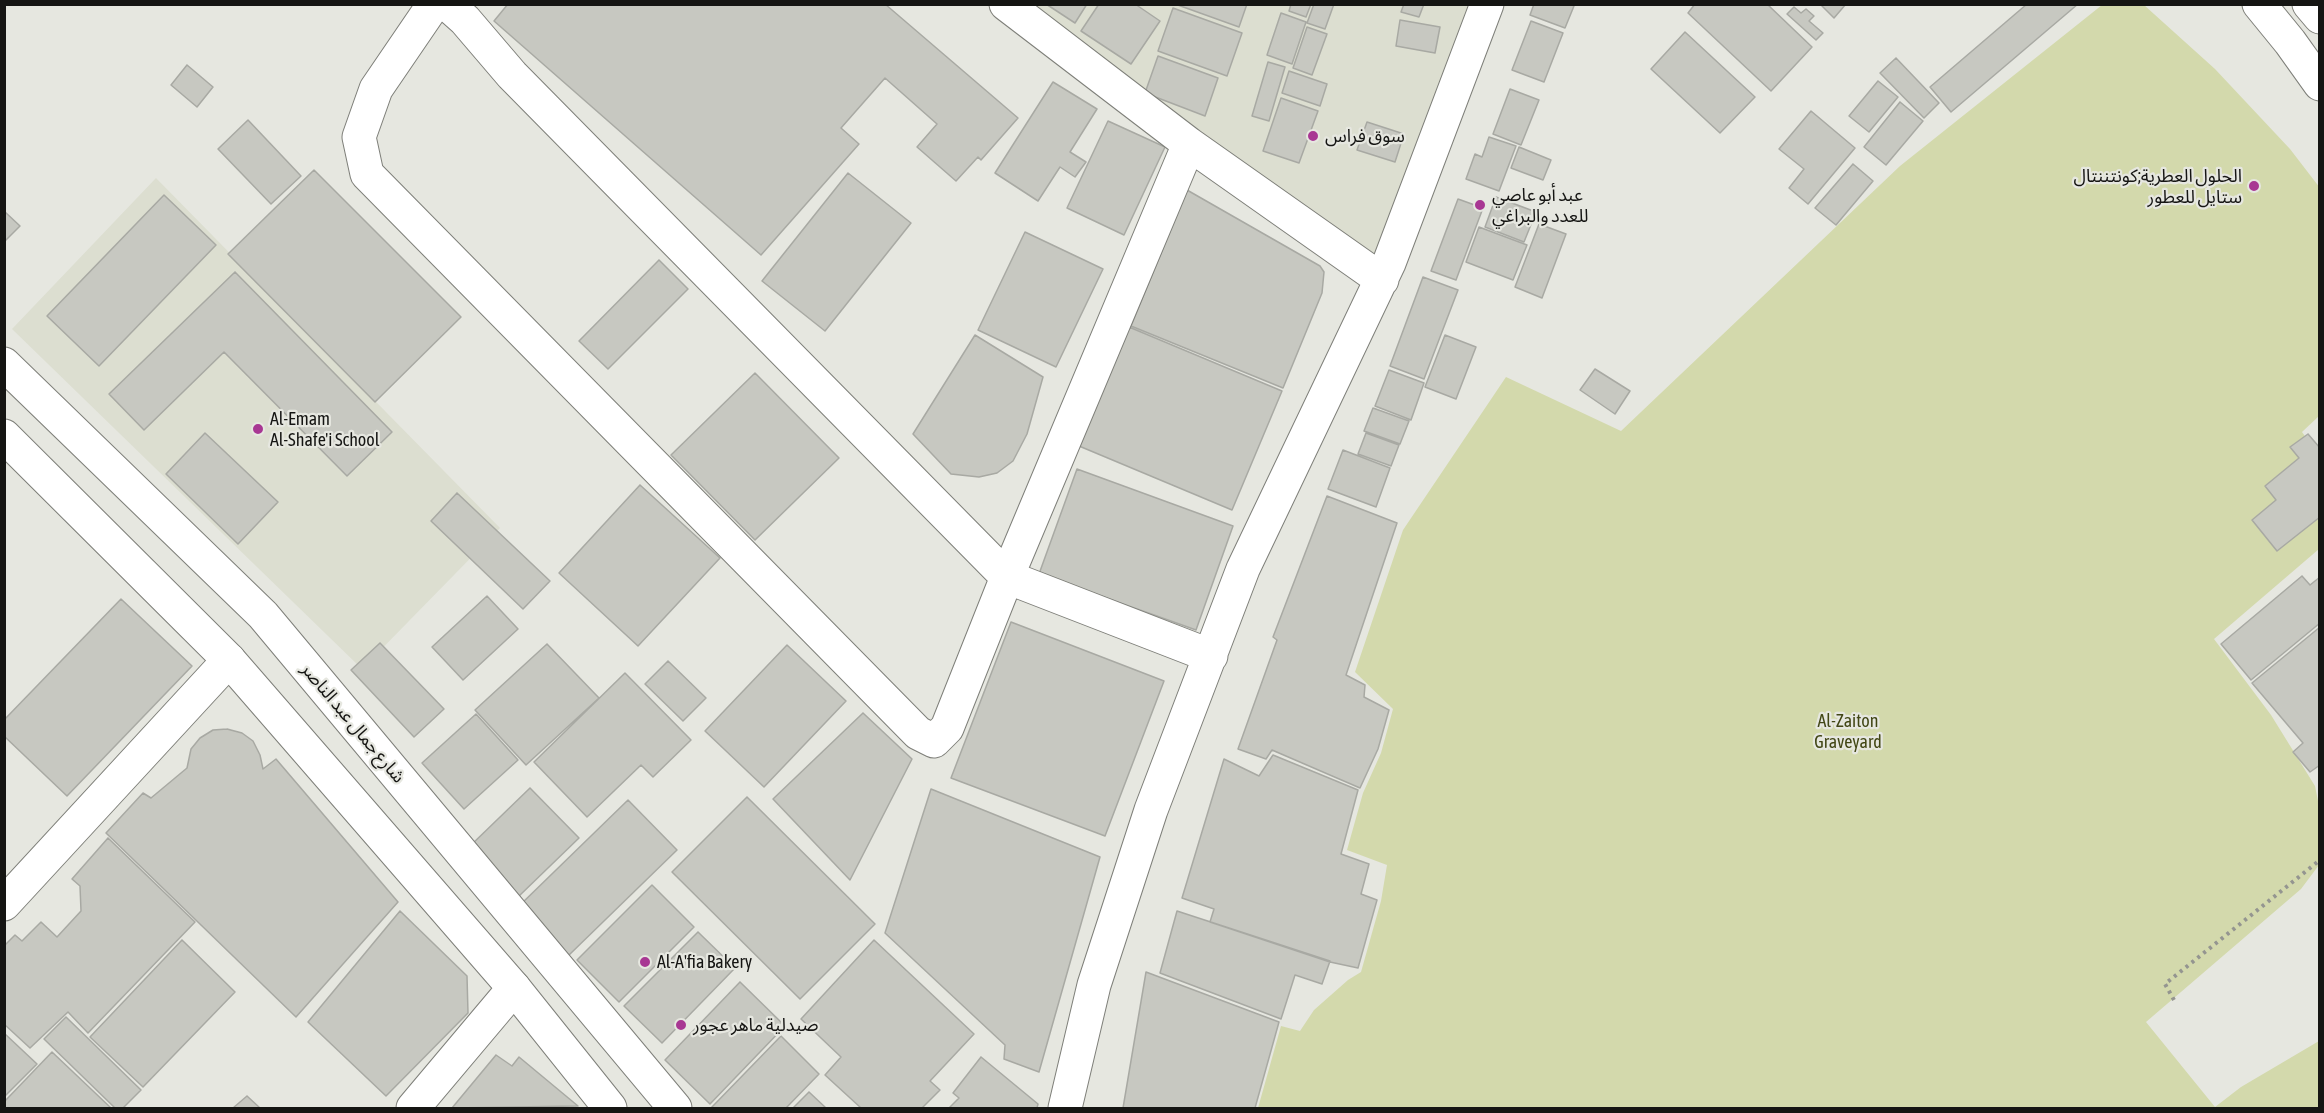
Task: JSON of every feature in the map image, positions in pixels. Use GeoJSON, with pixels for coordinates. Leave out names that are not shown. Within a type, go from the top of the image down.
{"type":"FeatureCollection","features":[{"type":"Feature","properties":{"kind":"street"},"geometry":{"type":"LineString","coordinates":[[434,4],[376,89],[359,137],[367,174],[918,733],[934,741],[947,728],[1007,577],[1189,144]]}},
{"type":"Feature","properties":{"kind":"street"},"geometry":{"type":"LineString","coordinates":[[447,4],[465,20],[512,75],[1007,577],[1211,656]]}},
{"type":"Feature","properties":{"kind":"street"},"geometry":{"type":"LineString","coordinates":[[1006,4],[1189,144],[1382,280]]}},
{"type":"Feature","properties":{"kind":"street"},"geometry":{"type":"LineString","coordinates":[[1065,1108],[1098,974],[1151,810],[1243,568],[1382,280],[1486,4]]}},
{"type":"Feature","properties":{"kind":"street"},"geometry":{"type":"LineString","coordinates":[[2259,4],[2290,42],[2319,84]]}},
{"type":"Feature","properties":{"kind":"street"},"geometry":{"type":"LineString","coordinates":[[2309,4],[2319,17]]}},
{"type":"Feature","properties":{"kind":"street","name":"شارع جمال عبد الناصر"},"geometry":{"type":"LineString","coordinates":[[4,364],[263,615],[675,1108]]}},
{"type":"Feature","properties":{"kind":"street"},"geometry":{"type":"LineString","coordinates":[[4,436],[229,660],[514,988],[610,1108]]}},
{"type":"Feature","properties":{"kind":"street"},"geometry":{"type":"LineString","coordinates":[[4,904],[229,660]]}},
{"type":"Feature","properties":{"kind":"street"},"geometry":{"type":"LineString","coordinates":[[413,1108],[514,988]]}},
{"type":"Feature","properties":{"kind":"path"},"geometry":{"type":"LineString","coordinates":[[2174,1000],[2165,984],[2319,860]]}},
{"type":"Feature","properties":{"kind":"shaded area","name":"سوق فراس"},"geometry":{"type":"Polygon","coordinates":[[[1030,5],[1468,5],[1376,267],[1030,5]]]}},
{"type":"Feature","properties":{"kind":"shaded area","name":"Al-Emam Al-Shafe'i School"},"geometry":{"type":"Polygon","coordinates":[[[156,178],[500,528],[362,669],[12,329],[156,178]]]}},
{"type":"Feature","properties":{"kind":"green space","name":"Al-Zaiton Graveyard"},"geometry":{"type":"Polygon","coordinates":[[[2102,5],[2144,5],[2215,69],[2290,149],[2320,188],[2319,416],[2302,432],[2319,456],[2319,549],[2214,639],[2271,715],[2315,786],[2319,806],[2319,865],[2301,889],[2146,1022],[2215,1107],[2241,1087],[2319,1041],[2319,1108],[1258,1108],[1281,1026],[1300,1031],[1314,1010],[1348,980],[1361,972],[1381,901],[1387,865],[1347,850],[1363,793],[1381,753],[1393,709],[1355,672],[1403,530],[1506,377],[1621,431],[1900,166],[2102,5]]]}},
{"type":"Feature","properties":{"kind":"building"},"geometry":{"type":"Polygon","coordinates":[[[508,4],[885,4],[1018,118],[981,160],[978,157],[956,181],[917,147],[937,124],[885,78],[841,128],[859,144],[761,255],[494,21],[508,4]]]}},
{"type":"Feature","properties":{"kind":"building"},"geometry":{"type":"Polygon","coordinates":[[[1046,4],[1087,4],[1075,23],[1046,4]]]}},
{"type":"Feature","properties":{"kind":"building"},"geometry":{"type":"Polygon","coordinates":[[[1099,4],[1135,4],[1160,21],[1131,64],[1081,31],[1099,4]]]}},
{"type":"Feature","properties":{"kind":"building"},"geometry":{"type":"Polygon","coordinates":[[[1175,4],[1247,4],[1239,27],[1175,4]]]}},
{"type":"Feature","properties":{"kind":"building"},"geometry":{"type":"Polygon","coordinates":[[[1291,4],[1311,4],[1306,17],[1289,11],[1291,4]]]}},
{"type":"Feature","properties":{"kind":"building"},"geometry":{"type":"Polygon","coordinates":[[[1314,4],[1334,4],[1325,29],[1307,23],[1314,4]]]}},
{"type":"Feature","properties":{"kind":"building"},"geometry":{"type":"Polygon","coordinates":[[[1404,4],[1424,4],[1419,17],[1401,12],[1404,4]]]}},
{"type":"Feature","properties":{"kind":"building"},"geometry":{"type":"Polygon","coordinates":[[[1534,4],[1574,6],[1565,28],[1530,15],[1534,4]]]}},
{"type":"Feature","properties":{"kind":"building"},"geometry":{"type":"Polygon","coordinates":[[[1695,4],[1767,4],[1812,47],[1771,91],[1688,13],[1695,4]]]}},
{"type":"Feature","properties":{"kind":"building"},"geometry":{"type":"Polygon","coordinates":[[[1820,4],[1846,4],[1834,18],[1820,4]]]}},
{"type":"Feature","properties":{"kind":"building"},"geometry":{"type":"Polygon","coordinates":[[[2027,4],[2078,4],[1951,112],[1930,87],[2027,4]]]}},
{"type":"Feature","properties":{"kind":"building"},"geometry":{"type":"Polygon","coordinates":[[[1794,7],[1801,13],[1806,9],[1814,16],[1809,21],[1823,33],[1816,40],[1787,14],[1794,7]]]}},
{"type":"Feature","properties":{"kind":"building"},"geometry":{"type":"Polygon","coordinates":[[[1173,8],[1242,33],[1227,76],[1158,51],[1173,8]]]}},
{"type":"Feature","properties":{"kind":"building"},"geometry":{"type":"Polygon","coordinates":[[[1281,13],[1306,22],[1292,64],[1267,55],[1281,13]]]}},
{"type":"Feature","properties":{"kind":"building"},"geometry":{"type":"Polygon","coordinates":[[[1400,20],[1440,27],[1435,53],[1396,46],[1400,20]]]}},
{"type":"Feature","properties":{"kind":"building"},"geometry":{"type":"Polygon","coordinates":[[[1531,21],[1563,33],[1544,82],[1512,70],[1531,21]]]}},
{"type":"Feature","properties":{"kind":"building"},"geometry":{"type":"Polygon","coordinates":[[[1307,27],[1327,34],[1312,75],[1293,68],[1307,27]]]}},
{"type":"Feature","properties":{"kind":"building"},"geometry":{"type":"Polygon","coordinates":[[[1685,32],[1755,97],[1720,133],[1651,69],[1685,32]]]}},
{"type":"Feature","properties":{"kind":"building"},"geometry":{"type":"Polygon","coordinates":[[[1158,56],[1218,78],[1205,116],[1145,93],[1158,56]]]}},
{"type":"Feature","properties":{"kind":"building"},"geometry":{"type":"Polygon","coordinates":[[[1896,58],[1939,103],[1924,118],[1880,73],[1896,58]]]}},
{"type":"Feature","properties":{"kind":"building"},"geometry":{"type":"Polygon","coordinates":[[[1268,62],[1285,67],[1269,121],[1252,116],[1268,62]]]}},
{"type":"Feature","properties":{"kind":"building"},"geometry":{"type":"Polygon","coordinates":[[[187,65],[213,87],[197,107],[171,85],[187,65]]]}},
{"type":"Feature","properties":{"kind":"building"},"geometry":{"type":"Polygon","coordinates":[[[1289,71],[1327,84],[1320,106],[1282,93],[1289,71]]]}},
{"type":"Feature","properties":{"kind":"building"},"geometry":{"type":"Polygon","coordinates":[[[1878,81],[1898,97],[1869,132],[1849,116],[1878,81]]]}},
{"type":"Feature","properties":{"kind":"building"},"geometry":{"type":"Polygon","coordinates":[[[1053,82],[1097,109],[1070,152],[1086,162],[1075,177],[1060,167],[1038,201],[995,173],[1053,82]]]}},
{"type":"Feature","properties":{"kind":"building"},"geometry":{"type":"Polygon","coordinates":[[[1510,89],[1539,100],[1521,145],[1493,134],[1510,89]]]}},
{"type":"Feature","properties":{"kind":"building"},"geometry":{"type":"Polygon","coordinates":[[[1281,98],[1318,111],[1299,163],[1263,151],[1281,98]]]}},
{"type":"Feature","properties":{"kind":"building"},"geometry":{"type":"Polygon","coordinates":[[[1900,102],[1923,121],[1886,165],[1864,147],[1900,102]]]}},
{"type":"Feature","properties":{"kind":"building"},"geometry":{"type":"Polygon","coordinates":[[[1811,111],[1855,148],[1808,204],[1789,188],[1804,169],[1779,149],[1811,111]]]}},
{"type":"Feature","properties":{"kind":"building"},"geometry":{"type":"Polygon","coordinates":[[[248,120],[301,176],[271,204],[218,149],[248,120]]]}},
{"type":"Feature","properties":{"kind":"building"},"geometry":{"type":"Polygon","coordinates":[[[1108,121],[1165,147],[1124,235],[1067,208],[1108,121]]]}},
{"type":"Feature","properties":{"kind":"building"},"geometry":{"type":"Polygon","coordinates":[[[1367,122],[1404,134],[1395,162],[1357,150],[1367,122]]]}},
{"type":"Feature","properties":{"kind":"building"},"geometry":{"type":"Polygon","coordinates":[[[1489,137],[1516,146],[1499,191],[1466,179],[1475,154],[1482,157],[1489,137]]]}},
{"type":"Feature","properties":{"kind":"building"},"geometry":{"type":"Polygon","coordinates":[[[1519,147],[1551,160],[1543,180],[1511,168],[1519,147]]]}},
{"type":"Feature","properties":{"kind":"building"},"geometry":{"type":"Polygon","coordinates":[[[1853,164],[1873,181],[1836,225],[1815,208],[1853,164]]]}},
{"type":"Feature","properties":{"kind":"building"},"geometry":{"type":"Polygon","coordinates":[[[314,170],[461,317],[375,402],[228,254],[314,170]]]}},
{"type":"Feature","properties":{"kind":"building"},"geometry":{"type":"Polygon","coordinates":[[[848,173],[911,223],[825,331],[762,281],[848,173]]]}},
{"type":"Feature","properties":{"kind":"building"},"geometry":{"type":"Polygon","coordinates":[[[1187,190],[1320,266],[1324,272],[1322,293],[1283,388],[1131,326],[1187,190]]]}},
{"type":"Feature","properties":{"kind":"building"},"geometry":{"type":"Polygon","coordinates":[[[164,195],[216,245],[99,366],[47,316],[164,195]]]}},
{"type":"Feature","properties":{"kind":"building"},"geometry":{"type":"Polygon","coordinates":[[[1496,197],[1536,212],[1524,242],[1485,227],[1496,197]]]}},
{"type":"Feature","properties":{"kind":"building"},"geometry":{"type":"Polygon","coordinates":[[[1458,199],[1483,208],[1456,280],[1431,271],[1458,199]]]}},
{"type":"Feature","properties":{"kind":"building"},"geometry":{"type":"Polygon","coordinates":[[[4,211],[20,226],[4,242],[4,211]]]}},
{"type":"Feature","properties":{"kind":"building"},"geometry":{"type":"Polygon","coordinates":[[[1539,224],[1566,234],[1542,298],[1515,287],[1539,224]]]}},
{"type":"Feature","properties":{"kind":"building"},"geometry":{"type":"Polygon","coordinates":[[[1479,227],[1527,245],[1513,280],[1466,262],[1479,227]]]}},
{"type":"Feature","properties":{"kind":"building"},"geometry":{"type":"Polygon","coordinates":[[[1025,232],[1103,269],[1056,367],[978,330],[1025,232]]]}},
{"type":"Feature","properties":{"kind":"building"},"geometry":{"type":"Polygon","coordinates":[[[659,260],[688,289],[608,369],[579,341],[659,260]]]}},
{"type":"Feature","properties":{"kind":"building"},"geometry":{"type":"Polygon","coordinates":[[[235,272],[392,432],[347,476],[224,352],[144,430],[109,394],[235,272]]]}},
{"type":"Feature","properties":{"kind":"building"},"geometry":{"type":"Polygon","coordinates":[[[1423,277],[1458,290],[1424,379],[1390,366],[1423,277]]]}},
{"type":"Feature","properties":{"kind":"building"},"geometry":{"type":"Polygon","coordinates":[[[1129,327],[1282,391],[1232,510],[1079,446],[1129,327]]]}},
{"type":"Feature","properties":{"kind":"building"},"geometry":{"type":"Polygon","coordinates":[[[975,335],[1043,377],[1027,434],[1013,461],[997,473],[979,477],[951,474],[913,434],[975,335]]]}},
{"type":"Feature","properties":{"kind":"building"},"geometry":{"type":"Polygon","coordinates":[[[1445,335],[1476,347],[1456,399],[1425,387],[1445,335]]]}},
{"type":"Feature","properties":{"kind":"building"},"geometry":{"type":"Polygon","coordinates":[[[1595,369],[1630,391],[1615,414],[1580,390],[1595,369]]]}},
{"type":"Feature","properties":{"kind":"building"},"geometry":{"type":"Polygon","coordinates":[[[1389,370],[1424,383],[1411,420],[1375,406],[1389,370]]]}},
{"type":"Feature","properties":{"kind":"building"},"geometry":{"type":"Polygon","coordinates":[[[755,373],[839,458],[755,540],[671,455],[755,373]]]}},
{"type":"Feature","properties":{"kind":"building"},"geometry":{"type":"Polygon","coordinates":[[[1373,408],[1409,421],[1400,444],[1364,431],[1373,408]]]}},
{"type":"Feature","properties":{"kind":"building"},"geometry":{"type":"Polygon","coordinates":[[[205,433],[278,502],[238,544],[166,474],[205,433]]]}},
{"type":"Feature","properties":{"kind":"building"},"geometry":{"type":"Polygon","coordinates":[[[1366,433],[1399,445],[1391,466],[1358,454],[1366,433]]]}},
{"type":"Feature","properties":{"kind":"building"},"geometry":{"type":"Polygon","coordinates":[[[2308,434],[2320,448],[2320,517],[2277,551],[2252,520],[2276,500],[2265,486],[2299,458],[2290,447],[2308,434]]]}},
{"type":"Feature","properties":{"kind":"building"},"geometry":{"type":"Polygon","coordinates":[[[1343,450],[1390,468],[1376,507],[1328,489],[1343,450]]]}},
{"type":"Feature","properties":{"kind":"building"},"geometry":{"type":"Polygon","coordinates":[[[1077,469],[1233,526],[1196,630],[1039,574],[1077,469]]]}},
{"type":"Feature","properties":{"kind":"building"},"geometry":{"type":"Polygon","coordinates":[[[640,485],[720,558],[638,646],[559,573],[640,485]]]}},
{"type":"Feature","properties":{"kind":"building"},"geometry":{"type":"Polygon","coordinates":[[[457,493],[550,581],[523,609],[431,521],[457,493]]]}},
{"type":"Feature","properties":{"kind":"building"},"geometry":{"type":"Polygon","coordinates":[[[1327,496],[1397,523],[1346,675],[1365,685],[1364,697],[1389,710],[1378,749],[1360,788],[1272,750],[1266,759],[1238,749],[1277,640],[1273,637],[1327,496]]]}},
{"type":"Feature","properties":{"kind":"building"},"geometry":{"type":"Polygon","coordinates":[[[2302,576],[2310,585],[2320,577],[2320,623],[2251,680],[2221,644],[2302,576]]]}},
{"type":"Feature","properties":{"kind":"building"},"geometry":{"type":"Polygon","coordinates":[[[487,596],[518,629],[463,680],[432,647],[487,596]]]}},
{"type":"Feature","properties":{"kind":"building"},"geometry":{"type":"Polygon","coordinates":[[[121,599],[192,666],[67,796],[4,736],[4,720],[121,599]]]}},
{"type":"Feature","properties":{"kind":"building"},"geometry":{"type":"Polygon","coordinates":[[[1011,622],[1164,681],[1105,836],[951,778],[1011,622]]]}},
{"type":"Feature","properties":{"kind":"building"},"geometry":{"type":"Polygon","coordinates":[[[2320,627],[2320,765],[2310,772],[2293,752],[2303,743],[2252,683],[2320,627]]]}},
{"type":"Feature","properties":{"kind":"building"},"geometry":{"type":"Polygon","coordinates":[[[380,643],[444,709],[414,737],[351,670],[380,643]]]}},
{"type":"Feature","properties":{"kind":"building"},"geometry":{"type":"Polygon","coordinates":[[[547,644],[599,698],[526,765],[475,710],[547,644]]]}},
{"type":"Feature","properties":{"kind":"building"},"geometry":{"type":"Polygon","coordinates":[[[787,645],[846,701],[764,787],[705,731],[787,645]]]}},
{"type":"Feature","properties":{"kind":"building"},"geometry":{"type":"Polygon","coordinates":[[[668,661],[706,698],[683,721],[645,684],[668,661]]]}},
{"type":"Feature","properties":{"kind":"building"},"geometry":{"type":"Polygon","coordinates":[[[625,673],[691,740],[653,777],[641,765],[587,817],[534,762],[625,673]]]}},
{"type":"Feature","properties":{"kind":"building"},"geometry":{"type":"Polygon","coordinates":[[[863,713],[912,759],[850,880],[773,799],[863,713]]]}},
{"type":"Feature","properties":{"kind":"building"},"geometry":{"type":"Polygon","coordinates":[[[476,714],[518,760],[464,809],[422,763],[476,714]]]}},
{"type":"Feature","properties":{"kind":"building"},"geometry":{"type":"Polygon","coordinates":[[[227,729],[242,733],[253,741],[260,755],[263,769],[276,759],[398,902],[296,1017],[106,833],[143,793],[151,798],[187,768],[191,749],[200,738],[213,730],[227,729]]]}},
{"type":"Feature","properties":{"kind":"building"},"geometry":{"type":"Polygon","coordinates":[[[1273,755],[1358,790],[1341,854],[1369,864],[1361,894],[1377,900],[1358,968],[1330,962],[1210,922],[1214,909],[1182,898],[1224,759],[1259,776],[1273,755]]]}},
{"type":"Feature","properties":{"kind":"building"},"geometry":{"type":"Polygon","coordinates":[[[530,788],[579,838],[518,897],[469,847],[530,788]]]}},
{"type":"Feature","properties":{"kind":"building"},"geometry":{"type":"Polygon","coordinates":[[[931,789],[1100,857],[1039,1072],[1004,1059],[1005,1045],[885,933],[931,789]]]}},
{"type":"Feature","properties":{"kind":"building"},"geometry":{"type":"Polygon","coordinates":[[[747,797],[875,924],[800,999],[672,872],[747,797]]]}},
{"type":"Feature","properties":{"kind":"building"},"geometry":{"type":"Polygon","coordinates":[[[628,800],[677,850],[568,956],[519,906],[628,800]]]}},
{"type":"Feature","properties":{"kind":"building"},"geometry":{"type":"Polygon","coordinates":[[[108,838],[195,922],[88,1033],[68,1012],[30,1048],[4,1024],[4,946],[15,935],[22,941],[41,922],[57,937],[81,911],[80,886],[72,879],[108,838]]]}},
{"type":"Feature","properties":{"kind":"building"},"geometry":{"type":"Polygon","coordinates":[[[652,885],[694,927],[619,1002],[577,960],[652,885]]]}},
{"type":"Feature","properties":{"kind":"building"},"geometry":{"type":"Polygon","coordinates":[[[400,911],[467,976],[468,1013],[386,1096],[308,1022],[400,911]]]}},
{"type":"Feature","properties":{"kind":"building"},"geometry":{"type":"Polygon","coordinates":[[[1177,911],[1330,961],[1322,984],[1295,975],[1281,1019],[1160,973],[1177,911]]]}},
{"type":"Feature","properties":{"kind":"building"},"geometry":{"type":"Polygon","coordinates":[[[698,932],[735,968],[662,1043],[624,1006],[698,932]]]}},
{"type":"Feature","properties":{"kind":"building"},"geometry":{"type":"Polygon","coordinates":[[[182,940],[235,992],[143,1087],[90,1037],[182,940]]]}},
{"type":"Feature","properties":{"kind":"building"},"geometry":{"type":"Polygon","coordinates":[[[874,940],[974,1034],[930,1081],[940,1090],[922,1108],[861,1108],[825,1075],[841,1057],[801,1019],[874,940]]]}},
{"type":"Feature","properties":{"kind":"building"},"geometry":{"type":"Polygon","coordinates":[[[1146,972],[1279,1022],[1255,1108],[1123,1108],[1146,972]]]}},
{"type":"Feature","properties":{"kind":"building"},"geometry":{"type":"Polygon","coordinates":[[[740,982],[785,1026],[710,1104],[665,1060],[740,982]]]}},
{"type":"Feature","properties":{"kind":"building"},"geometry":{"type":"Polygon","coordinates":[[[66,1017],[141,1090],[123,1108],[115,1108],[44,1039],[66,1017]]]}},
{"type":"Feature","properties":{"kind":"building"},"geometry":{"type":"Polygon","coordinates":[[[4,1033],[37,1064],[4,1097],[4,1033]]]}},
{"type":"Feature","properties":{"kind":"building"},"geometry":{"type":"Polygon","coordinates":[[[781,1036],[819,1074],[786,1108],[711,1108],[781,1036]]]}},
{"type":"Feature","properties":{"kind":"building"},"geometry":{"type":"Polygon","coordinates":[[[52,1052],[111,1108],[4,1108],[4,1102],[52,1052]]]}},
{"type":"Feature","properties":{"kind":"building"},"geometry":{"type":"Polygon","coordinates":[[[496,1055],[512,1066],[519,1057],[578,1106],[452,1108],[496,1055]]]}},
{"type":"Feature","properties":{"kind":"building"},"geometry":{"type":"Polygon","coordinates":[[[981,1057],[1038,1104],[1037,1108],[949,1108],[959,1098],[953,1093],[981,1057]]]}},
{"type":"Feature","properties":{"kind":"building"},"geometry":{"type":"Polygon","coordinates":[[[809,1092],[826,1108],[793,1108],[809,1092]]]}},
{"type":"Feature","properties":{"kind":"building"},"geometry":{"type":"Polygon","coordinates":[[[247,1096],[260,1108],[233,1108],[247,1096]]]}},
{"type":"Feature","properties":{"kind":"place","name":"سوق فراس"},"geometry":{"type":"Point","coordinates":[1313,136]}},
{"type":"Feature","properties":{"kind":"place","name":"الحلول العطرية;كونتننتال ستايل للعطور"},"geometry":{"type":"Point","coordinates":[2254,186]}},
{"type":"Feature","properties":{"kind":"place","name":"عبد أبو عاصي للعدد والبراغي"},"geometry":{"type":"Point","coordinates":[1480,205]}},
{"type":"Feature","properties":{"kind":"place","name":"Al-Emam Al-Shafe'i School"},"geometry":{"type":"Point","coordinates":[258,429]}},
{"type":"Feature","properties":{"kind":"place","name":"Al-A'fia Bakery"},"geometry":{"type":"Point","coordinates":[645,962]}},
{"type":"Feature","properties":{"kind":"place","name":"صيدلية ماهر عجور"},"geometry":{"type":"Point","coordinates":[681,1025]}}]}
